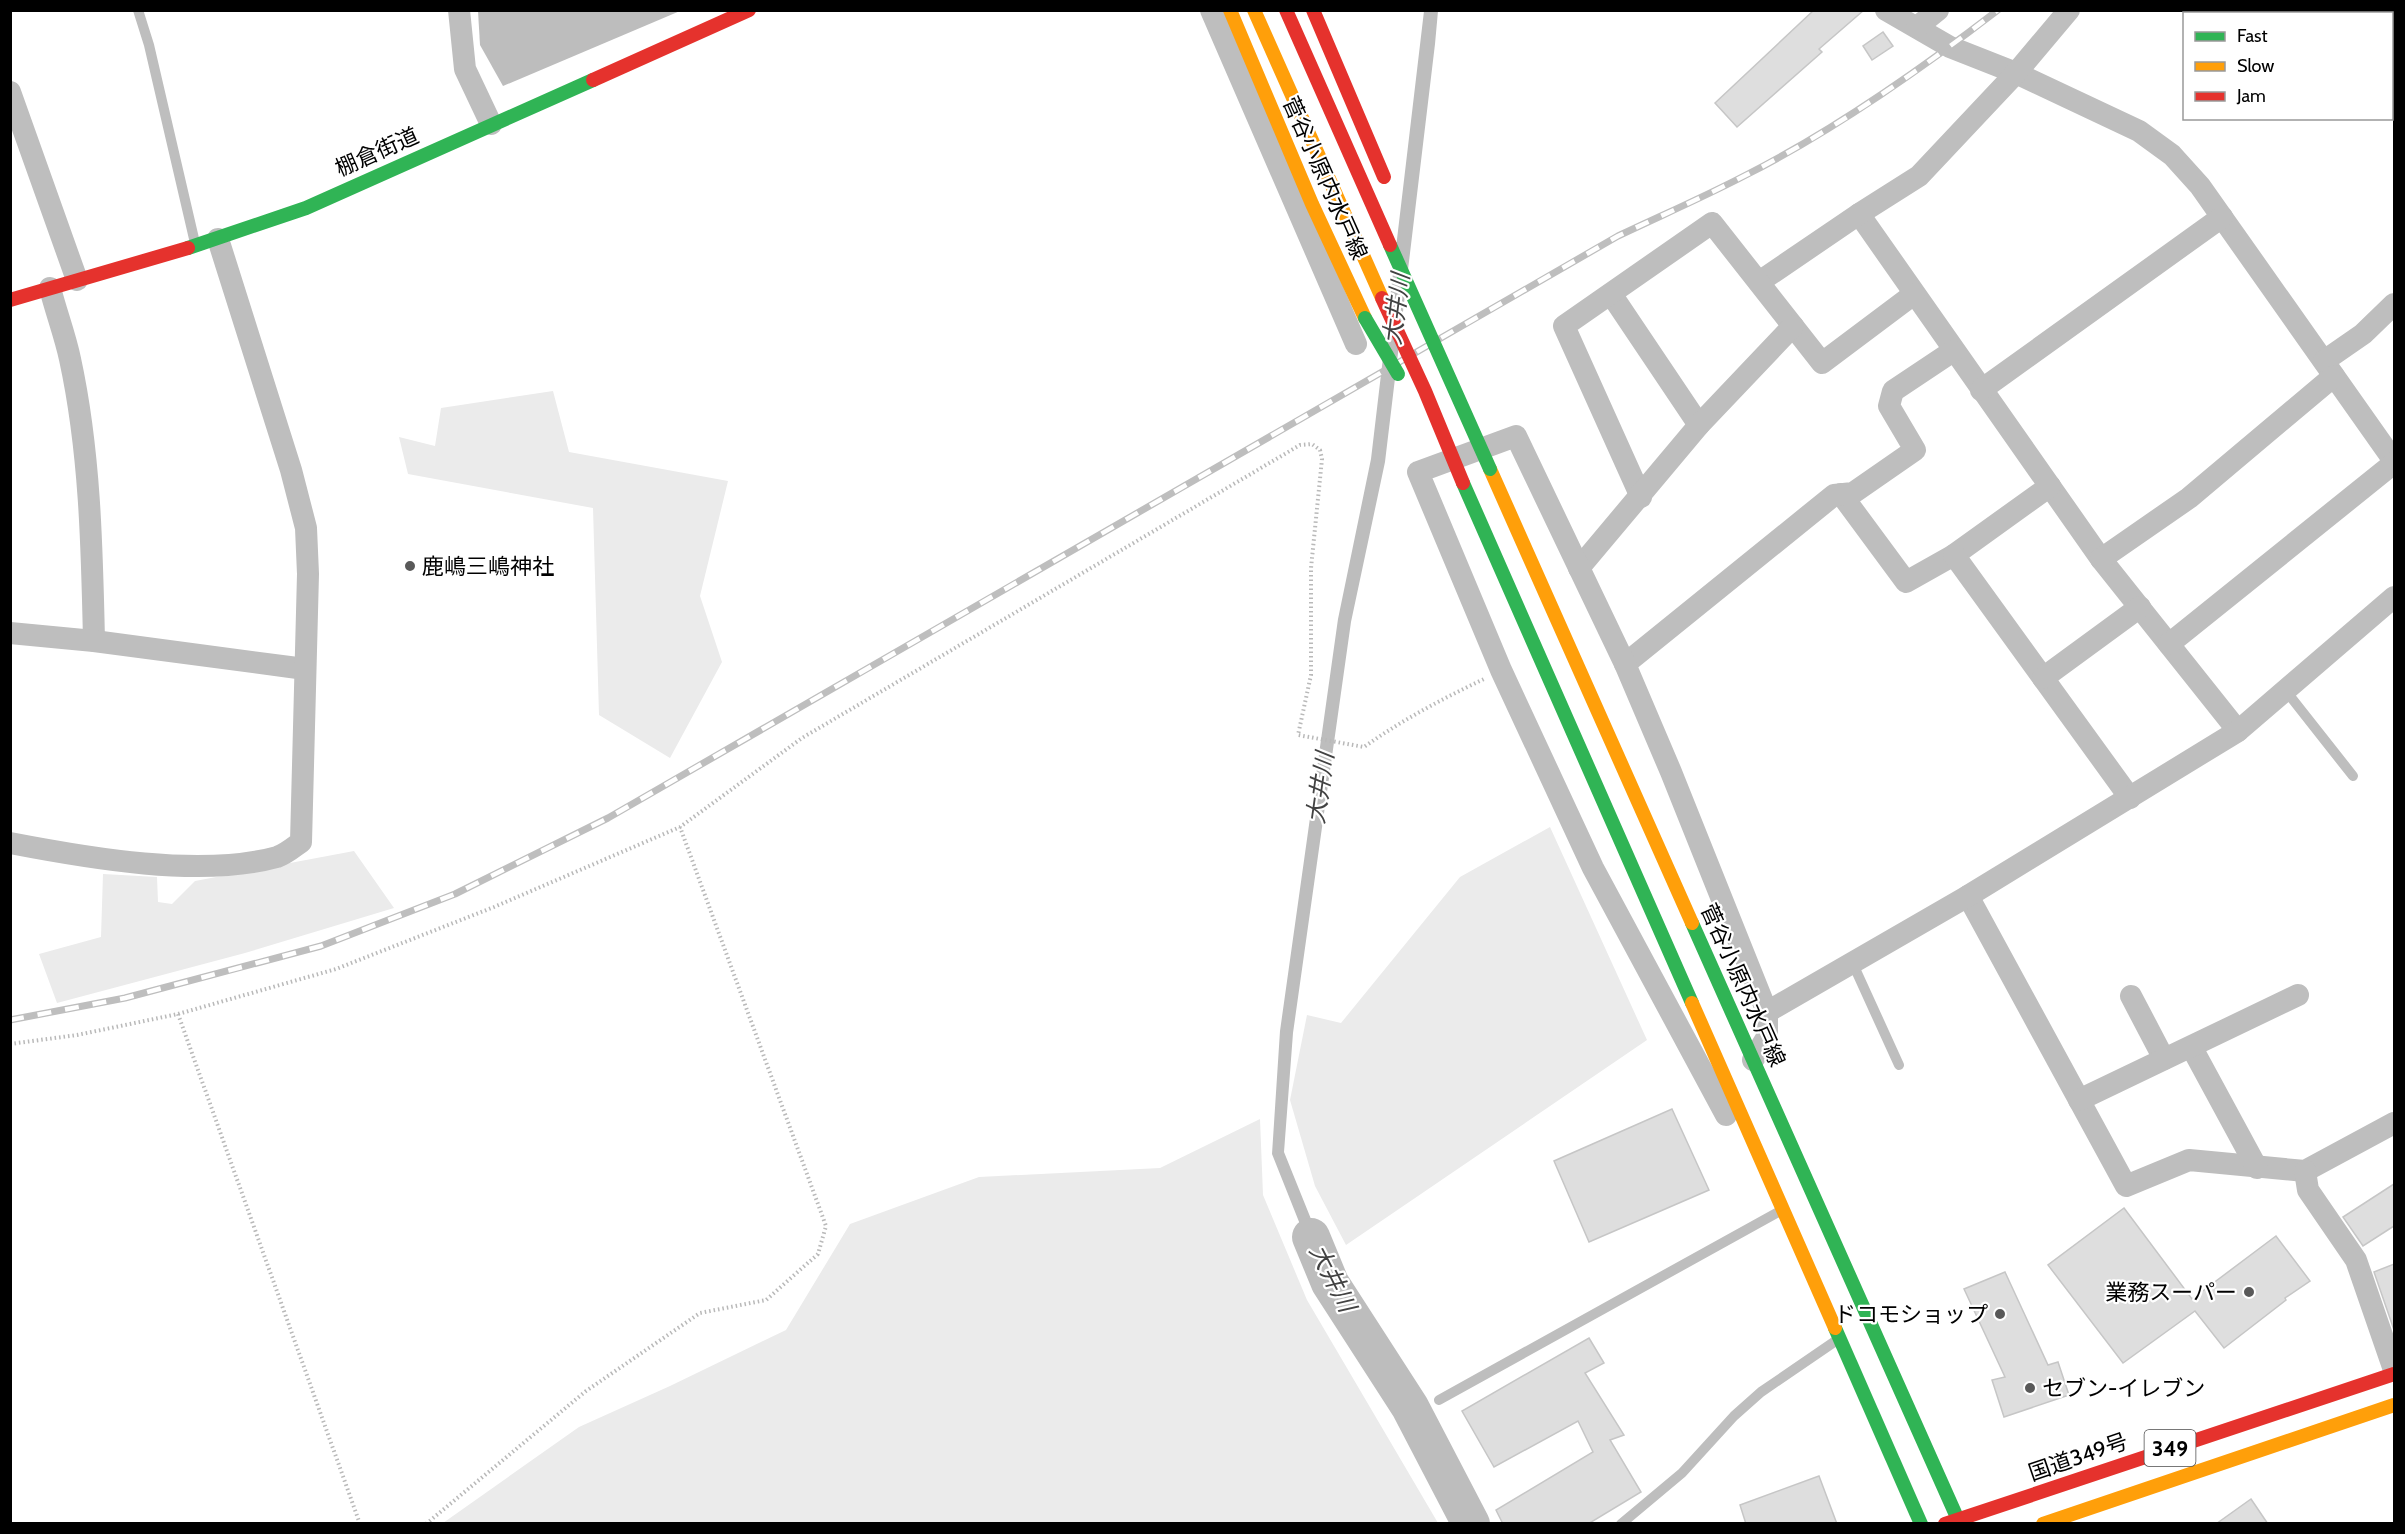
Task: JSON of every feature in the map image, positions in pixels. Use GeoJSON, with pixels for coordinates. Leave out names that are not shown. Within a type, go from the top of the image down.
{"type":"FeatureCollection","features":[{"type":"Feature","properties":{"kind":"main road","name":"棚倉街道"},"geometry":{"type":"LineString","coordinates":[[10,300],[218,239],[306,208],[749,10]]}},
{"type":"Feature","properties":{"kind":"main road","name":"菅谷小原内水戸線"},"geometry":{"type":"LineString","coordinates":[[1230,10],[1312,204],[1365,318],[1462,483]]}},
{"type":"Feature","properties":{"kind":"main road","name":"菅谷小原内水戸線"},"geometry":{"type":"LineString","coordinates":[[1254,10],[1425,390],[1462,483],[1921,1524]]}},
{"type":"Feature","properties":{"kind":"main road","name":"菅谷小原内水戸線"},"geometry":{"type":"LineString","coordinates":[[1286,10],[1753,1060],[1954,1522]]}},
{"type":"Feature","properties":{"kind":"main road"},"geometry":{"type":"LineString","coordinates":[[1313,10],[1386,182]]}},
{"type":"Feature","properties":{"kind":"main road","name":"菅谷小原内水戸線"},"geometry":{"type":"LineString","coordinates":[[1452,349],[1490,469]]}},
{"type":"Feature","properties":{"kind":"main road","name":"国道349号"},"geometry":{"type":"LineString","coordinates":[[1954,1522],[2394,1372]]}},
{"type":"Feature","properties":{"kind":"main road","name":"349"},"geometry":{"type":"LineString","coordinates":[[2043,1524],[2394,1405]]}},
{"type":"Feature","properties":{"kind":"street"},"geometry":{"type":"LineString","coordinates":[[459,10],[465,69],[491,124]]}},
{"type":"Feature","properties":{"kind":"street"},"geometry":{"type":"LineString","coordinates":[[1211,10],[1356,344]]}},
{"type":"Feature","properties":{"kind":"street"},"geometry":{"type":"LineString","coordinates":[[1886,10],[1950,47],[2016,73],[2139,131],[2172,155],[2200,186],[2394,462],[2169,644]]}},
{"type":"Feature","properties":{"kind":"street"},"geometry":{"type":"LineString","coordinates":[[1917,27],[1938,10]]}},
{"type":"Feature","properties":{"kind":"street"},"geometry":{"type":"LineString","coordinates":[[1759,282],[1919,176],[2016,73],[2068,10]]}},
{"type":"Feature","properties":{"kind":"street"},"geometry":{"type":"LineString","coordinates":[[10,92],[77,280]]}},
{"type":"Feature","properties":{"kind":"street"},"geometry":{"type":"LineString","coordinates":[[1859,214],[1953,351],[2102,559],[2238,731]]}},
{"type":"Feature","properties":{"kind":"street"},"geometry":{"type":"LineString","coordinates":[[1981,390],[2222,217]]}},
{"type":"Feature","properties":{"kind":"street"},"geometry":{"type":"LineString","coordinates":[[1641,497],[1564,326],[1712,224],[1822,363],[1914,294]]}},
{"type":"Feature","properties":{"kind":"street"},"geometry":{"type":"LineString","coordinates":[[10,843],[114,859],[184,865],[233,864],[279,856],[301,842],[308,574],[306,528],[291,470],[218,239]]}},
{"type":"Feature","properties":{"kind":"street"},"geometry":{"type":"LineString","coordinates":[[50,288],[70,359],[82,435],[92,534],[94,640]]}},
{"type":"Feature","properties":{"kind":"street"},"geometry":{"type":"LineString","coordinates":[[1611,294],[1699,425]]}},
{"type":"Feature","properties":{"kind":"street"},"geometry":{"type":"LineString","coordinates":[[2102,559],[2189,498],[2329,369],[2394,304]]}},
{"type":"Feature","properties":{"kind":"street"},"geometry":{"type":"LineString","coordinates":[[1579,568],[1641,497],[1699,425],[1793,326]]}},
{"type":"Feature","properties":{"kind":"street"},"geometry":{"type":"LineString","coordinates":[[1625,664],[1833,495],[1853,493],[1915,450],[1889,406],[1893,391],[1953,351]]}},
{"type":"Feature","properties":{"kind":"street"},"geometry":{"type":"LineString","coordinates":[[1753,1060],[1767,1037],[1767,1012],[1625,664],[1516,436],[1418,472],[1501,670],[1599,879],[1731,1124],[1764,1167]]}},
{"type":"Feature","properties":{"kind":"street"},"geometry":{"type":"LineString","coordinates":[[1841,494],[1906,582],[1954,555],[2050,486]]}},
{"type":"Feature","properties":{"kind":"street"},"geometry":{"type":"LineString","coordinates":[[1954,555],[2130,798]]}},
{"type":"Feature","properties":{"kind":"street"},"geometry":{"type":"LineString","coordinates":[[1767,1012],[1968,896],[2238,731],[2394,597]]}},
{"type":"Feature","properties":{"kind":"street"},"geometry":{"type":"LineString","coordinates":[[2043,678],[2140,607]]}},
{"type":"Feature","properties":{"kind":"street"},"geometry":{"type":"LineString","coordinates":[[10,633],[94,640],[305,669]]}},
{"type":"Feature","properties":{"kind":"street"},"geometry":{"type":"LineString","coordinates":[[1968,896],[2126,1186],[2190,1160],[2305,1171],[2394,1123]]}},
{"type":"Feature","properties":{"kind":"street"},"geometry":{"type":"LineString","coordinates":[[2079,1100],[2192,1048],[2298,995]]}},
{"type":"Feature","properties":{"kind":"street"},"geometry":{"type":"LineString","coordinates":[[2131,996],[2164,1059]]}},
{"type":"Feature","properties":{"kind":"street"},"geometry":{"type":"LineString","coordinates":[[2192,1048],[2257,1168]]}},
{"type":"Feature","properties":{"kind":"street"},"geometry":{"type":"LineString","coordinates":[[2305,1171],[2308,1190],[2356,1260],[2394,1372]]}},
{"type":"Feature","properties":{"kind":"lane"},"geometry":{"type":"LineString","coordinates":[[138,10],[149,45],[196,245]]}},
{"type":"Feature","properties":{"kind":"lane"},"geometry":{"type":"LineString","coordinates":[[2286,691],[2353,776]]}},
{"type":"Feature","properties":{"kind":"lane"},"geometry":{"type":"LineString","coordinates":[[1853,964],[1899,1065]]}},
{"type":"Feature","properties":{"kind":"lane"},"geometry":{"type":"LineString","coordinates":[[1439,1400],[1783,1209]]}},
{"type":"Feature","properties":{"kind":"lane"},"geometry":{"type":"LineString","coordinates":[[1621,1524],[1682,1473],[1734,1416],[1761,1392],[1839,1338]]}},
{"type":"Feature","properties":{"kind":"path"},"geometry":{"type":"LineString","coordinates":[[10,1044],[77,1035],[177,1014],[336,969],[494,907],[680,827],[802,738],[1300,445],[1312,444],[1320,450],[1322,459],[1311,568],[1309,630],[1311,675],[1298,735],[1364,747],[1390,728],[1428,706],[1501,670]]}},
{"type":"Feature","properties":{"kind":"path"},"geometry":{"type":"LineString","coordinates":[[426,1524],[595,1385],[700,1313],[766,1300],[818,1254],[826,1226],[680,827]]}},
{"type":"Feature","properties":{"kind":"path"},"geometry":{"type":"LineString","coordinates":[[177,1014],[360,1524]]}},
{"type":"Feature","properties":{"kind":"shaded area"},"geometry":{"type":"Polygon","coordinates":[[[553,391],[569,452],[728,481],[700,596],[722,662],[670,758],[599,715],[593,508],[408,474],[399,437],[435,446],[441,408],[553,391]]]}},
{"type":"Feature","properties":{"kind":"shaded area"},"geometry":{"type":"Polygon","coordinates":[[[1550,827],[1647,1040],[1346,1245],[1315,1186],[1290,1100],[1307,1015],[1341,1023],[1460,877],[1550,827]]]}},
{"type":"Feature","properties":{"kind":"shaded area"},"geometry":{"type":"Polygon","coordinates":[[[354,851],[394,908],[245,953],[57,1003],[39,954],[101,937],[103,874],[157,877],[158,902],[172,904],[195,881],[354,851]]]}},
{"type":"Feature","properties":{"kind":"shaded area"},"geometry":{"type":"Polygon","coordinates":[[[1260,1119],[1263,1195],[1307,1300],[1438,1523],[443,1523],[579,1427],[786,1330],[850,1224],[979,1177],[1160,1168],[1260,1119]]]}},
{"type":"Feature","properties":{"kind":"water"},"geometry":{"type":"Polygon","coordinates":[[[478,10],[680,11],[503,86],[480,45],[478,10]]]}},
{"type":"Feature","properties":{"kind":"water"},"geometry":{"type":"Polygon","coordinates":[[[1424,11],[1438,11],[1385,462],[1351,622],[1293,1033],[1284,1152],[1336,1281],[1325,1287],[1272,1154],[1280,1031],[1338,619],[1371,459],[1424,11]]]}},
{"type":"Feature","properties":{"kind":"building"},"geometry":{"type":"Polygon","coordinates":[[[1814,10],[1864,10],[1819,49],[1822,52],[1737,127],[1715,103],[1814,10]]]}},
{"type":"Feature","properties":{"kind":"building"},"geometry":{"type":"Polygon","coordinates":[[[1883,32],[1893,46],[1872,60],[1863,46],[1883,32]]]}},
{"type":"Feature","properties":{"kind":"building"},"geometry":{"type":"Polygon","coordinates":[[[1672,1109],[1709,1190],[1589,1242],[1554,1161],[1672,1109]]]}},
{"type":"Feature","properties":{"kind":"building"},"geometry":{"type":"Polygon","coordinates":[[[2394,1184],[2394,1226],[2363,1246],[2343,1217],[2394,1184]]]}},
{"type":"Feature","properties":{"kind":"building"},"geometry":{"type":"Polygon","coordinates":[[[2124,1208],[2192,1299],[2276,1236],[2310,1281],[2285,1298],[2286,1300],[2224,1348],[2195,1311],[2123,1363],[2048,1265],[2124,1208]]]}},
{"type":"Feature","properties":{"kind":"building"},"geometry":{"type":"Polygon","coordinates":[[[2394,1264],[2394,1330],[2374,1272],[2394,1264]]]}},
{"type":"Feature","properties":{"kind":"building"},"geometry":{"type":"Polygon","coordinates":[[[2005,1272],[2048,1365],[2058,1362],[2069,1395],[2004,1417],[1992,1380],[2005,1377],[1964,1289],[2005,1272]]]}},
{"type":"Feature","properties":{"kind":"building"},"geometry":{"type":"Polygon","coordinates":[[[1589,1338],[1604,1363],[1585,1373],[1624,1435],[1610,1440],[1641,1492],[1588,1524],[1503,1524],[1496,1510],[1593,1452],[1578,1421],[1494,1467],[1462,1411],[1589,1338]]]}},
{"type":"Feature","properties":{"kind":"building"},"geometry":{"type":"Polygon","coordinates":[[[1819,1476],[1837,1524],[1746,1524],[1740,1505],[1819,1476]]]}},
{"type":"Feature","properties":{"kind":"building"},"geometry":{"type":"Polygon","coordinates":[[[2251,1499],[2268,1524],[2216,1524],[2251,1499]]]}},
{"type":"Feature","properties":{"kind":"waterway","name":"大井川"},"geometry":{"type":"LineString","coordinates":[[1311,1237],[1330,1283],[1410,1407],[1471,1524]]}},
{"type":"Feature","properties":{"kind":"railway"},"geometry":{"type":"LineString","coordinates":[[10,1020],[125,998],[321,946],[455,894],[608,818],[1618,236],[1779,158],[1907,77],[1998,10]]}},
{"type":"Feature","properties":{"kind":"traffic: fast"},"geometry":{"type":"LineString","coordinates":[[188,248],[306,208],[593,80]]}},
{"type":"Feature","properties":{"kind":"traffic: fast"},"geometry":{"type":"LineString","coordinates":[[1390,245],[1490,469]]}},
{"type":"Feature","properties":{"kind":"traffic: fast"},"geometry":{"type":"LineString","coordinates":[[1365,318],[1398,374]]}},
{"type":"Feature","properties":{"kind":"traffic: fast"},"geometry":{"type":"LineString","coordinates":[[1463,483],[1692,1003]]}},
{"type":"Feature","properties":{"kind":"traffic: fast"},"geometry":{"type":"LineString","coordinates":[[1692,923],[1960,1524]]}},
{"type":"Feature","properties":{"kind":"traffic: fast"},"geometry":{"type":"LineString","coordinates":[[1835,1328],[1921,1524]]}},
{"type":"Feature","properties":{"kind":"traffic: slow"},"geometry":{"type":"LineString","coordinates":[[1230,10],[1312,204],[1365,318]]}},
{"type":"Feature","properties":{"kind":"traffic: slow"},"geometry":{"type":"LineString","coordinates":[[1254,10],[1382,298]]}},
{"type":"Feature","properties":{"kind":"traffic: slow"},"geometry":{"type":"LineString","coordinates":[[1490,469],[1692,923]]}},
{"type":"Feature","properties":{"kind":"traffic: slow"},"geometry":{"type":"LineString","coordinates":[[1692,1003],[1835,1328]]}},
{"type":"Feature","properties":{"kind":"traffic: slow"},"geometry":{"type":"LineString","coordinates":[[2043,1524],[2394,1405]]}},
{"type":"Feature","properties":{"kind":"traffic: jam"},"geometry":{"type":"LineString","coordinates":[[593,80],[749,10]]}},
{"type":"Feature","properties":{"kind":"traffic: jam"},"geometry":{"type":"LineString","coordinates":[[1286,10],[1390,245]]}},
{"type":"Feature","properties":{"kind":"traffic: jam"},"geometry":{"type":"LineString","coordinates":[[1313,10],[1384,177]]}},
{"type":"Feature","properties":{"kind":"traffic: jam"},"geometry":{"type":"LineString","coordinates":[[10,300],[188,248]]}},
{"type":"Feature","properties":{"kind":"traffic: jam"},"geometry":{"type":"LineString","coordinates":[[1382,298],[1425,391],[1463,483]]}},
{"type":"Feature","properties":{"kind":"traffic: jam"},"geometry":{"type":"LineString","coordinates":[[1945,1524],[2394,1374]]}},
{"type":"Feature","properties":{"kind":"place","name":"鹿嶋三嶋神社"},"geometry":{"type":"Point","coordinates":[410,566]}},
{"type":"Feature","properties":{"kind":"place","name":"業務スーパー"},"geometry":{"type":"Point","coordinates":[2249,1292]}},
{"type":"Feature","properties":{"kind":"place","name":"ドコモショップ"},"geometry":{"type":"Point","coordinates":[2000,1314]}},
{"type":"Feature","properties":{"kind":"place","name":"セブン-イレブン"},"geometry":{"type":"Point","coordinates":[2030,1388]}}]}
